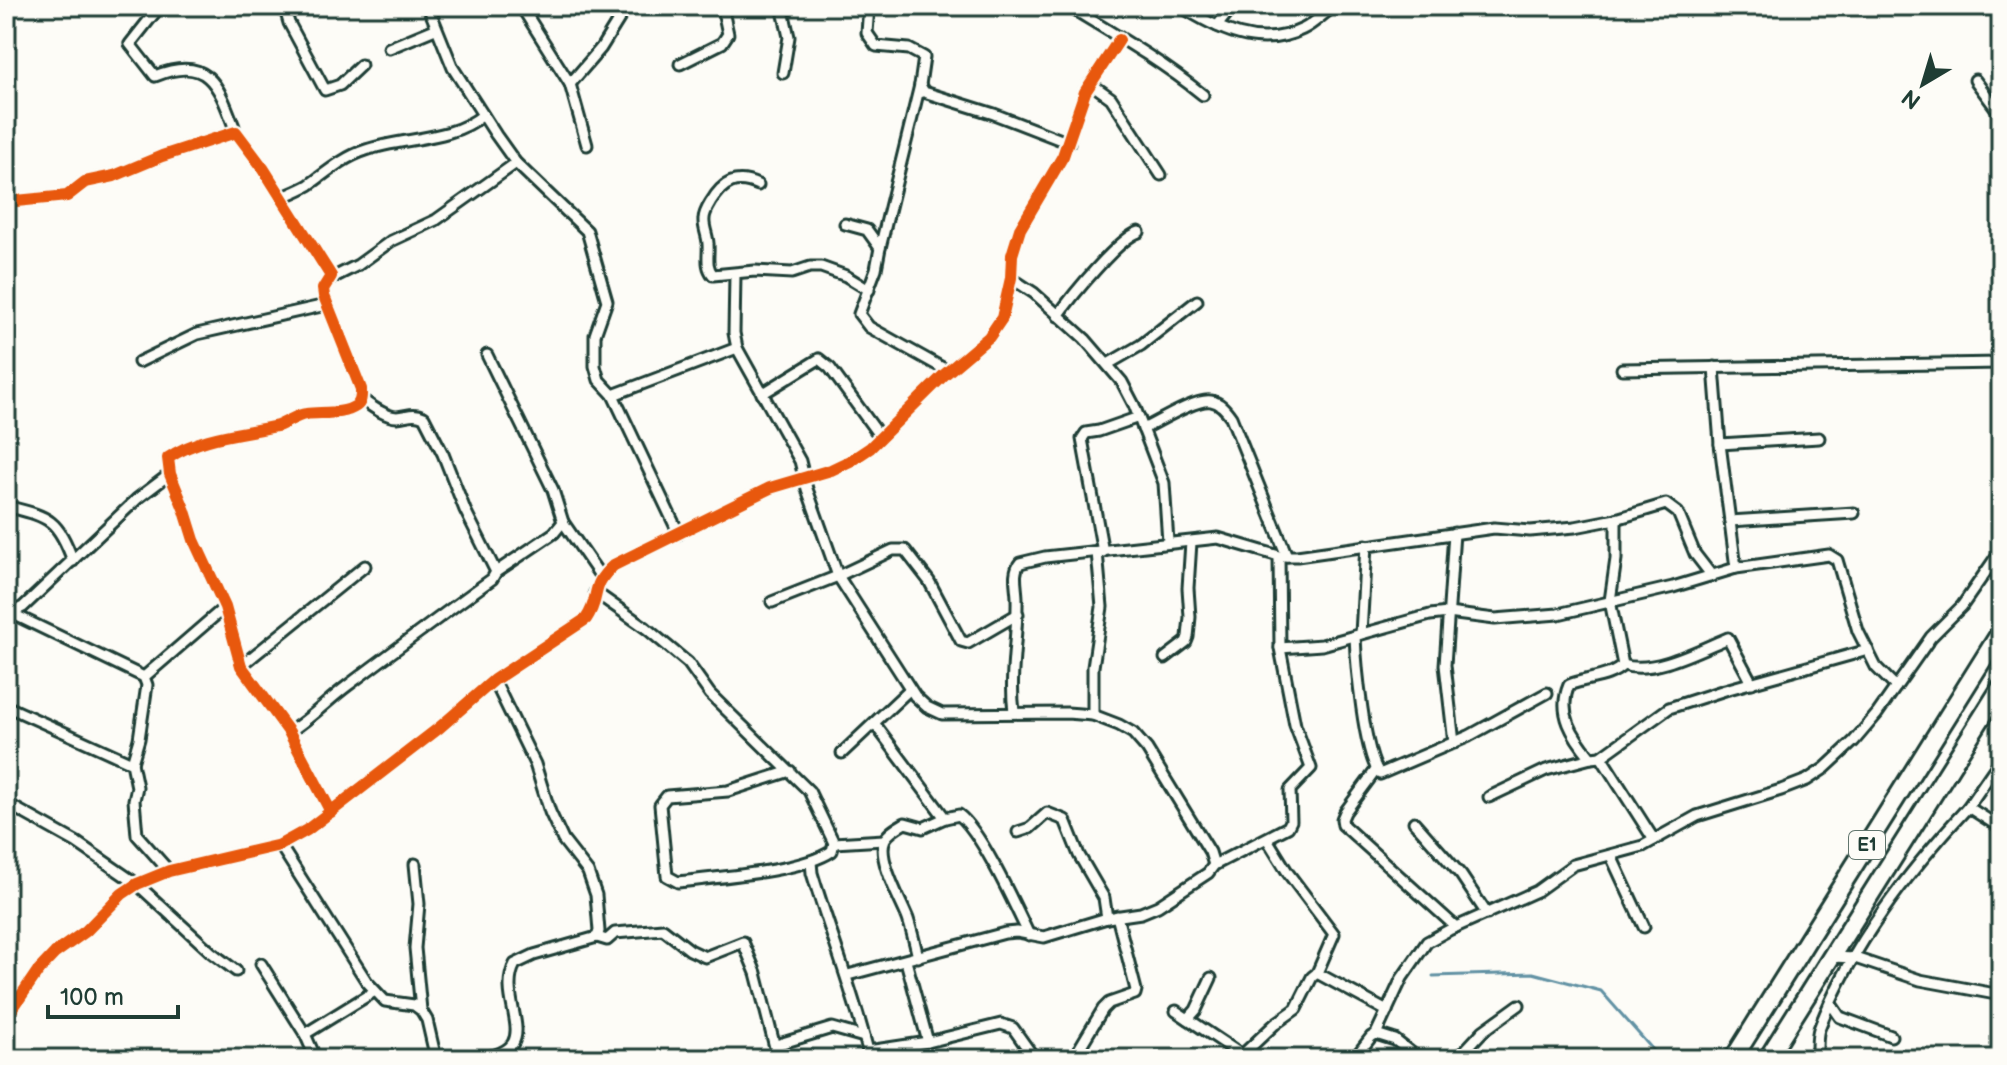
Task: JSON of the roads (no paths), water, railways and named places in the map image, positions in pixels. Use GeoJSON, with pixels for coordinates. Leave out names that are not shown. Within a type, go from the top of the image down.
{"type":"FeatureCollection","features":[{"type":"Feature","properties":{"kind":"highway","name":"E1"},"geometry":{"type":"LineString","coordinates":[[1733,1059],[2001,631]]}},
{"type":"Feature","properties":{"kind":"highway","name":"E1"},"geometry":{"type":"LineString","coordinates":[[1767,1059],[2001,687]]}},
{"type":"Feature","properties":{"kind":"street"},"geometry":{"type":"LineString","coordinates":[[160,6],[130,44],[155,76],[189,67],[206,73],[225,102],[236,132],[263,168],[331,276],[330,279]]}},
{"type":"Feature","properties":{"kind":"street"},"geometry":{"type":"LineString","coordinates":[[284,6],[289,23],[325,90],[340,85],[361,65]]}},
{"type":"Feature","properties":{"kind":"street"},"geometry":{"type":"LineString","coordinates":[[428,6],[453,68],[516,163],[587,231],[607,301],[595,335],[595,366],[599,380],[613,395],[679,534]]}},
{"type":"Feature","properties":{"kind":"street"},"geometry":{"type":"LineString","coordinates":[[521,6],[570,84],[587,145]]}},
{"type":"Feature","properties":{"kind":"street"},"geometry":{"type":"LineString","coordinates":[[570,84],[601,48],[627,6]]}},
{"type":"Feature","properties":{"kind":"street"},"geometry":{"type":"LineString","coordinates":[[680,64],[722,43],[728,34],[722,6]]}},
{"type":"Feature","properties":{"kind":"street"},"geometry":{"type":"LineString","coordinates":[[782,6],[789,37],[783,73]]}},
{"type":"Feature","properties":{"kind":"street"},"geometry":{"type":"LineString","coordinates":[[869,6],[867,33],[876,46],[909,49],[924,57],[880,248],[859,314],[869,327],[948,371]]}},
{"type":"Feature","properties":{"kind":"street"},"geometry":{"type":"LineString","coordinates":[[1068,6],[1119,40],[1147,54],[1203,95]]}},
{"type":"Feature","properties":{"kind":"street"},"geometry":{"type":"LineString","coordinates":[[1180,6],[1236,35],[1258,38],[1287,35],[1306,28],[1334,6]]}},
{"type":"Feature","properties":{"kind":"street"},"geometry":{"type":"LineString","coordinates":[[1217,26],[1233,6]]}},
{"type":"Feature","properties":{"kind":"street"},"geometry":{"type":"LineString","coordinates":[[389,48],[435,29]]}},
{"type":"Feature","properties":{"kind":"street"},"geometry":{"type":"LineString","coordinates":[[6,1018],[38,971],[55,953],[86,931],[111,902],[137,884],[169,871],[280,845],[307,830],[439,728],[494,680],[586,619],[601,577],[614,565],[770,488],[852,460],[881,438],[948,371],[997,329],[1002,318],[1011,278],[1012,255],[1020,229],[1052,179],[1069,143],[1090,83],[1119,40]]}},
{"type":"Feature","properties":{"kind":"street"},"geometry":{"type":"LineString","coordinates":[[1975,80],[2001,115]]}},
{"type":"Feature","properties":{"kind":"street"},"geometry":{"type":"LineString","coordinates":[[1090,83],[1111,98],[1161,175]]}},
{"type":"Feature","properties":{"kind":"street"},"geometry":{"type":"LineString","coordinates":[[920,85],[924,92],[932,96],[994,114],[1069,143]]}},
{"type":"Feature","properties":{"kind":"street"},"geometry":{"type":"LineString","coordinates":[[281,198],[364,150],[454,132],[470,126],[483,115]]}},
{"type":"Feature","properties":{"kind":"street"},"geometry":{"type":"LineString","coordinates":[[6,202],[67,196],[85,182],[114,176],[162,156],[236,132]]}},
{"type":"Feature","properties":{"kind":"street"},"geometry":{"type":"LineString","coordinates":[[331,812],[289,732],[241,666],[225,607],[194,540],[170,474],[168,458],[177,451],[243,431],[280,425],[302,414],[357,405],[361,389],[326,305],[323,289],[330,279],[358,265],[391,241],[436,220],[516,163]]}},
{"type":"Feature","properties":{"kind":"street"},"geometry":{"type":"LineString","coordinates":[[758,185],[748,180],[728,182],[721,187],[705,212],[703,220],[709,246],[708,268],[717,276],[755,271],[792,273],[821,267],[846,276],[869,290]]}},
{"type":"Feature","properties":{"kind":"street"},"geometry":{"type":"LineString","coordinates":[[845,224],[867,230],[880,248]]}},
{"type":"Feature","properties":{"kind":"street"},"geometry":{"type":"LineString","coordinates":[[1058,316],[1118,247],[1131,234],[1139,232]]}},
{"type":"Feature","properties":{"kind":"street"},"geometry":{"type":"LineString","coordinates":[[735,274],[734,333],[737,348],[800,461],[838,576],[910,689],[927,707],[942,714],[1014,712],[1093,715],[1133,733],[1147,749],[1210,852],[1214,865]]}},
{"type":"Feature","properties":{"kind":"street"},"geometry":{"type":"LineString","coordinates":[[1011,278],[1034,293],[1085,339],[1122,382],[1164,483],[1168,542]]}},
{"type":"Feature","properties":{"kind":"street"},"geometry":{"type":"LineString","coordinates":[[1108,364],[1141,345],[1197,301]]}},
{"type":"Feature","properties":{"kind":"street"},"geometry":{"type":"LineString","coordinates":[[139,362],[197,334],[326,305]]}},
{"type":"Feature","properties":{"kind":"street"},"geometry":{"type":"LineString","coordinates":[[613,395],[737,348]]}},
{"type":"Feature","properties":{"kind":"street"},"geometry":{"type":"LineString","coordinates":[[487,355],[553,490],[563,522],[601,577]]}},
{"type":"Feature","properties":{"kind":"street"},"geometry":{"type":"LineString","coordinates":[[762,394],[819,359],[830,368],[881,438]]}},
{"type":"Feature","properties":{"kind":"street"},"geometry":{"type":"LineString","coordinates":[[1622,369],[2001,363]]}},
{"type":"Feature","properties":{"kind":"street"},"geometry":{"type":"LineString","coordinates":[[1714,367],[1720,444],[1736,568]]}},
{"type":"Feature","properties":{"kind":"street"},"geometry":{"type":"LineString","coordinates":[[360,398],[385,414],[398,417],[416,413],[424,417],[496,572]]}},
{"type":"Feature","properties":{"kind":"street"},"geometry":{"type":"LineString","coordinates":[[848,975],[1005,933],[1044,937],[1112,917],[1141,913],[1158,906],[1208,873],[1214,865],[1290,824],[1290,790],[1311,768],[1295,725],[1280,648],[1283,556],[1231,417],[1224,408],[1201,400],[1143,429]]}},
{"type":"Feature","properties":{"kind":"street"},"geometry":{"type":"LineString","coordinates":[[1093,715],[1093,667],[1102,607],[1100,552],[1082,439],[1086,433],[1139,417]]}},
{"type":"Feature","properties":{"kind":"street"},"geometry":{"type":"LineString","coordinates":[[1720,444],[1819,438]]}},
{"type":"Feature","properties":{"kind":"street"},"geometry":{"type":"LineString","coordinates":[[8,616],[23,607],[137,499],[170,474]]}},
{"type":"Feature","properties":{"kind":"street"},"geometry":{"type":"LineString","coordinates":[[1014,712],[1012,659],[1018,614],[1015,570],[1020,563],[1045,557],[1218,538],[1283,556],[1494,528],[1548,530],[1616,519],[1666,504],[1673,508],[1695,554],[1712,576]]}},
{"type":"Feature","properties":{"kind":"street"},"geometry":{"type":"LineString","coordinates":[[6,506],[46,517],[65,540],[73,561]]}},
{"type":"Feature","properties":{"kind":"street"},"geometry":{"type":"LineString","coordinates":[[1730,521],[1854,513]]}},
{"type":"Feature","properties":{"kind":"street"},"geometry":{"type":"LineString","coordinates":[[1616,519],[1616,559],[1610,601],[1623,665]]}},
{"type":"Feature","properties":{"kind":"street"},"geometry":{"type":"LineString","coordinates":[[289,732],[305,723],[318,707],[408,638],[554,533],[563,522]]}},
{"type":"Feature","properties":{"kind":"street"},"geometry":{"type":"LineString","coordinates":[[1454,533],[1445,665],[1454,743]]}},
{"type":"Feature","properties":{"kind":"street"},"geometry":{"type":"LineString","coordinates":[[1165,658],[1188,637],[1191,542]]}},
{"type":"Feature","properties":{"kind":"street"},"geometry":{"type":"LineString","coordinates":[[1366,545],[1356,672],[1369,745],[1380,774],[1454,743],[1547,693]]}},
{"type":"Feature","properties":{"kind":"street"},"geometry":{"type":"LineString","coordinates":[[772,602],[893,550],[905,550],[929,581],[964,643],[1018,614]]}},
{"type":"Feature","properties":{"kind":"street"},"geometry":{"type":"LineString","coordinates":[[1354,1059],[1376,1034],[1402,978],[1427,942],[1537,891],[1573,865],[1611,856],[1654,840],[1697,816],[1807,780],[1825,768],[1854,741],[1931,637],[1962,606],[2001,550]]}},
{"type":"Feature","properties":{"kind":"street"},"geometry":{"type":"LineString","coordinates":[[1280,648],[1322,645],[1430,615],[1448,613],[1495,619],[1558,614],[1736,568],[1829,555],[1837,560],[1858,631],[1876,667],[1896,687]]}},
{"type":"Feature","properties":{"kind":"street"},"geometry":{"type":"LineString","coordinates":[[241,666],[365,566]]}},
{"type":"Feature","properties":{"kind":"street"},"geometry":{"type":"LineString","coordinates":[[595,592],[688,663],[710,694],[790,771],[809,791],[834,843],[832,851],[811,862],[678,882],[667,876],[660,805],[663,799],[667,796],[728,791],[790,771]]}},
{"type":"Feature","properties":{"kind":"street"},"geometry":{"type":"LineString","coordinates":[[144,677],[225,607]]}},
{"type":"Feature","properties":{"kind":"street"},"geometry":{"type":"LineString","coordinates":[[8,616],[144,677],[147,685],[132,763],[137,787],[134,800],[137,835],[169,871]]}},
{"type":"Feature","properties":{"kind":"street"},"geometry":{"type":"LineString","coordinates":[[1623,665],[1634,669],[1672,661],[1728,638],[1752,683]]}},
{"type":"Feature","properties":{"kind":"street"},"geometry":{"type":"LineString","coordinates":[[1489,797],[1546,770],[1596,757],[1669,708],[1868,650]]}},
{"type":"Feature","properties":{"kind":"street"},"geometry":{"type":"LineString","coordinates":[[1623,665],[1615,672],[1569,685],[1563,698],[1569,727],[1596,757],[1654,840]]}},
{"type":"Feature","properties":{"kind":"street"},"geometry":{"type":"LineString","coordinates":[[494,680],[535,764],[550,812],[563,840],[588,872],[596,895],[597,937]]}},
{"type":"Feature","properties":{"kind":"street"},"geometry":{"type":"LineString","coordinates":[[842,753],[910,689]]}},
{"type":"Feature","properties":{"kind":"street"},"geometry":{"type":"LineString","coordinates":[[6,706],[132,763]]}},
{"type":"Feature","properties":{"kind":"street"},"geometry":{"type":"LineString","coordinates":[[874,723],[945,818]]}},
{"type":"Feature","properties":{"kind":"street"},"geometry":{"type":"LineString","coordinates":[[1816,1059],[1819,1030],[1881,911],[1968,807],[2001,759]]}},
{"type":"Feature","properties":{"kind":"street"},"geometry":{"type":"LineString","coordinates":[[1376,770],[1345,812],[1343,825],[1456,927]]}},
{"type":"Feature","properties":{"kind":"street"},"geometry":{"type":"LineString","coordinates":[[6,803],[87,849],[137,884],[236,971]]}},
{"type":"Feature","properties":{"kind":"street"},"geometry":{"type":"LineString","coordinates":[[1968,807],[2001,828]]}},
{"type":"Feature","properties":{"kind":"street"},"geometry":{"type":"LineString","coordinates":[[1018,832],[1030,828],[1047,813],[1065,820],[1079,855],[1112,917],[1136,990],[1132,998],[1109,1003],[1103,1009],[1073,1059]]}},
{"type":"Feature","properties":{"kind":"street"},"geometry":{"type":"LineString","coordinates":[[918,957],[883,852],[884,840],[905,823],[923,828],[959,815],[968,824],[1001,879],[1029,935]]}},
{"type":"Feature","properties":{"kind":"street"},"geometry":{"type":"LineString","coordinates":[[1414,822],[1461,875],[1487,914]]}},
{"type":"Feature","properties":{"kind":"street"},"geometry":{"type":"LineString","coordinates":[[1176,1011],[1243,1058],[1275,1024],[1296,1009],[1317,973],[1334,934],[1288,873],[1267,839]]}},
{"type":"Feature","properties":{"kind":"street"},"geometry":{"type":"LineString","coordinates":[[834,843],[884,840]]}},
{"type":"Feature","properties":{"kind":"street"},"geometry":{"type":"LineString","coordinates":[[280,845],[375,991],[385,1001],[414,1005],[421,1010],[427,1020],[436,1059]]}},
{"type":"Feature","properties":{"kind":"street"},"geometry":{"type":"LineString","coordinates":[[1611,856],[1644,927]]}},
{"type":"Feature","properties":{"kind":"street"},"geometry":{"type":"LineString","coordinates":[[811,862],[834,945],[848,975],[869,1055],[1001,1024],[1013,1028],[1035,1059]]}},
{"type":"Feature","properties":{"kind":"street"},"geometry":{"type":"LineString","coordinates":[[415,864],[419,904],[415,948],[421,1010]]}},
{"type":"Feature","properties":{"kind":"street"},"geometry":{"type":"LineString","coordinates":[[465,1059],[482,1059],[510,1047],[517,1033],[510,982],[515,964],[534,955],[597,937],[604,940],[615,933],[663,929],[690,950],[705,957],[743,942],[752,959],[778,1059]]}},
{"type":"Feature","properties":{"kind":"street"},"geometry":{"type":"LineString","coordinates":[[1832,957],[1855,958],[1920,980],[2001,995]]}},
{"type":"Feature","properties":{"kind":"street"},"geometry":{"type":"LineString","coordinates":[[906,961],[928,1042]]}},
{"type":"Feature","properties":{"kind":"street"},"geometry":{"type":"LineString","coordinates":[[261,964],[305,1034],[316,1059]]}},
{"type":"Feature","properties":{"kind":"street"},"geometry":{"type":"LineString","coordinates":[[1317,973],[1387,1011]]}},
{"type":"Feature","properties":{"kind":"street"},"geometry":{"type":"LineString","coordinates":[[1188,1019],[1196,1010],[1211,978]]}},
{"type":"Feature","properties":{"kind":"street"},"geometry":{"type":"LineString","coordinates":[[305,1034],[375,991]]}},
{"type":"Feature","properties":{"kind":"street"},"geometry":{"type":"LineString","coordinates":[[1831,1004],[1838,1016],[1891,1036]]}},
{"type":"Feature","properties":{"kind":"street"},"geometry":{"type":"LineString","coordinates":[[1457,1059],[1483,1031],[1519,1005]]}},
{"type":"Feature","properties":{"kind":"street"},"geometry":{"type":"LineString","coordinates":[[776,1045],[832,1028],[864,1037]]}},
{"type":"Feature","properties":{"kind":"street"},"geometry":{"type":"LineString","coordinates":[[1376,1034],[1395,1040],[1419,1059]]}},
{"type":"Feature","properties":{"kind":"waterway"},"geometry":{"type":"LineString","coordinates":[[1433,976],[1533,973],[1601,991],[1661,1059]]}}]}
